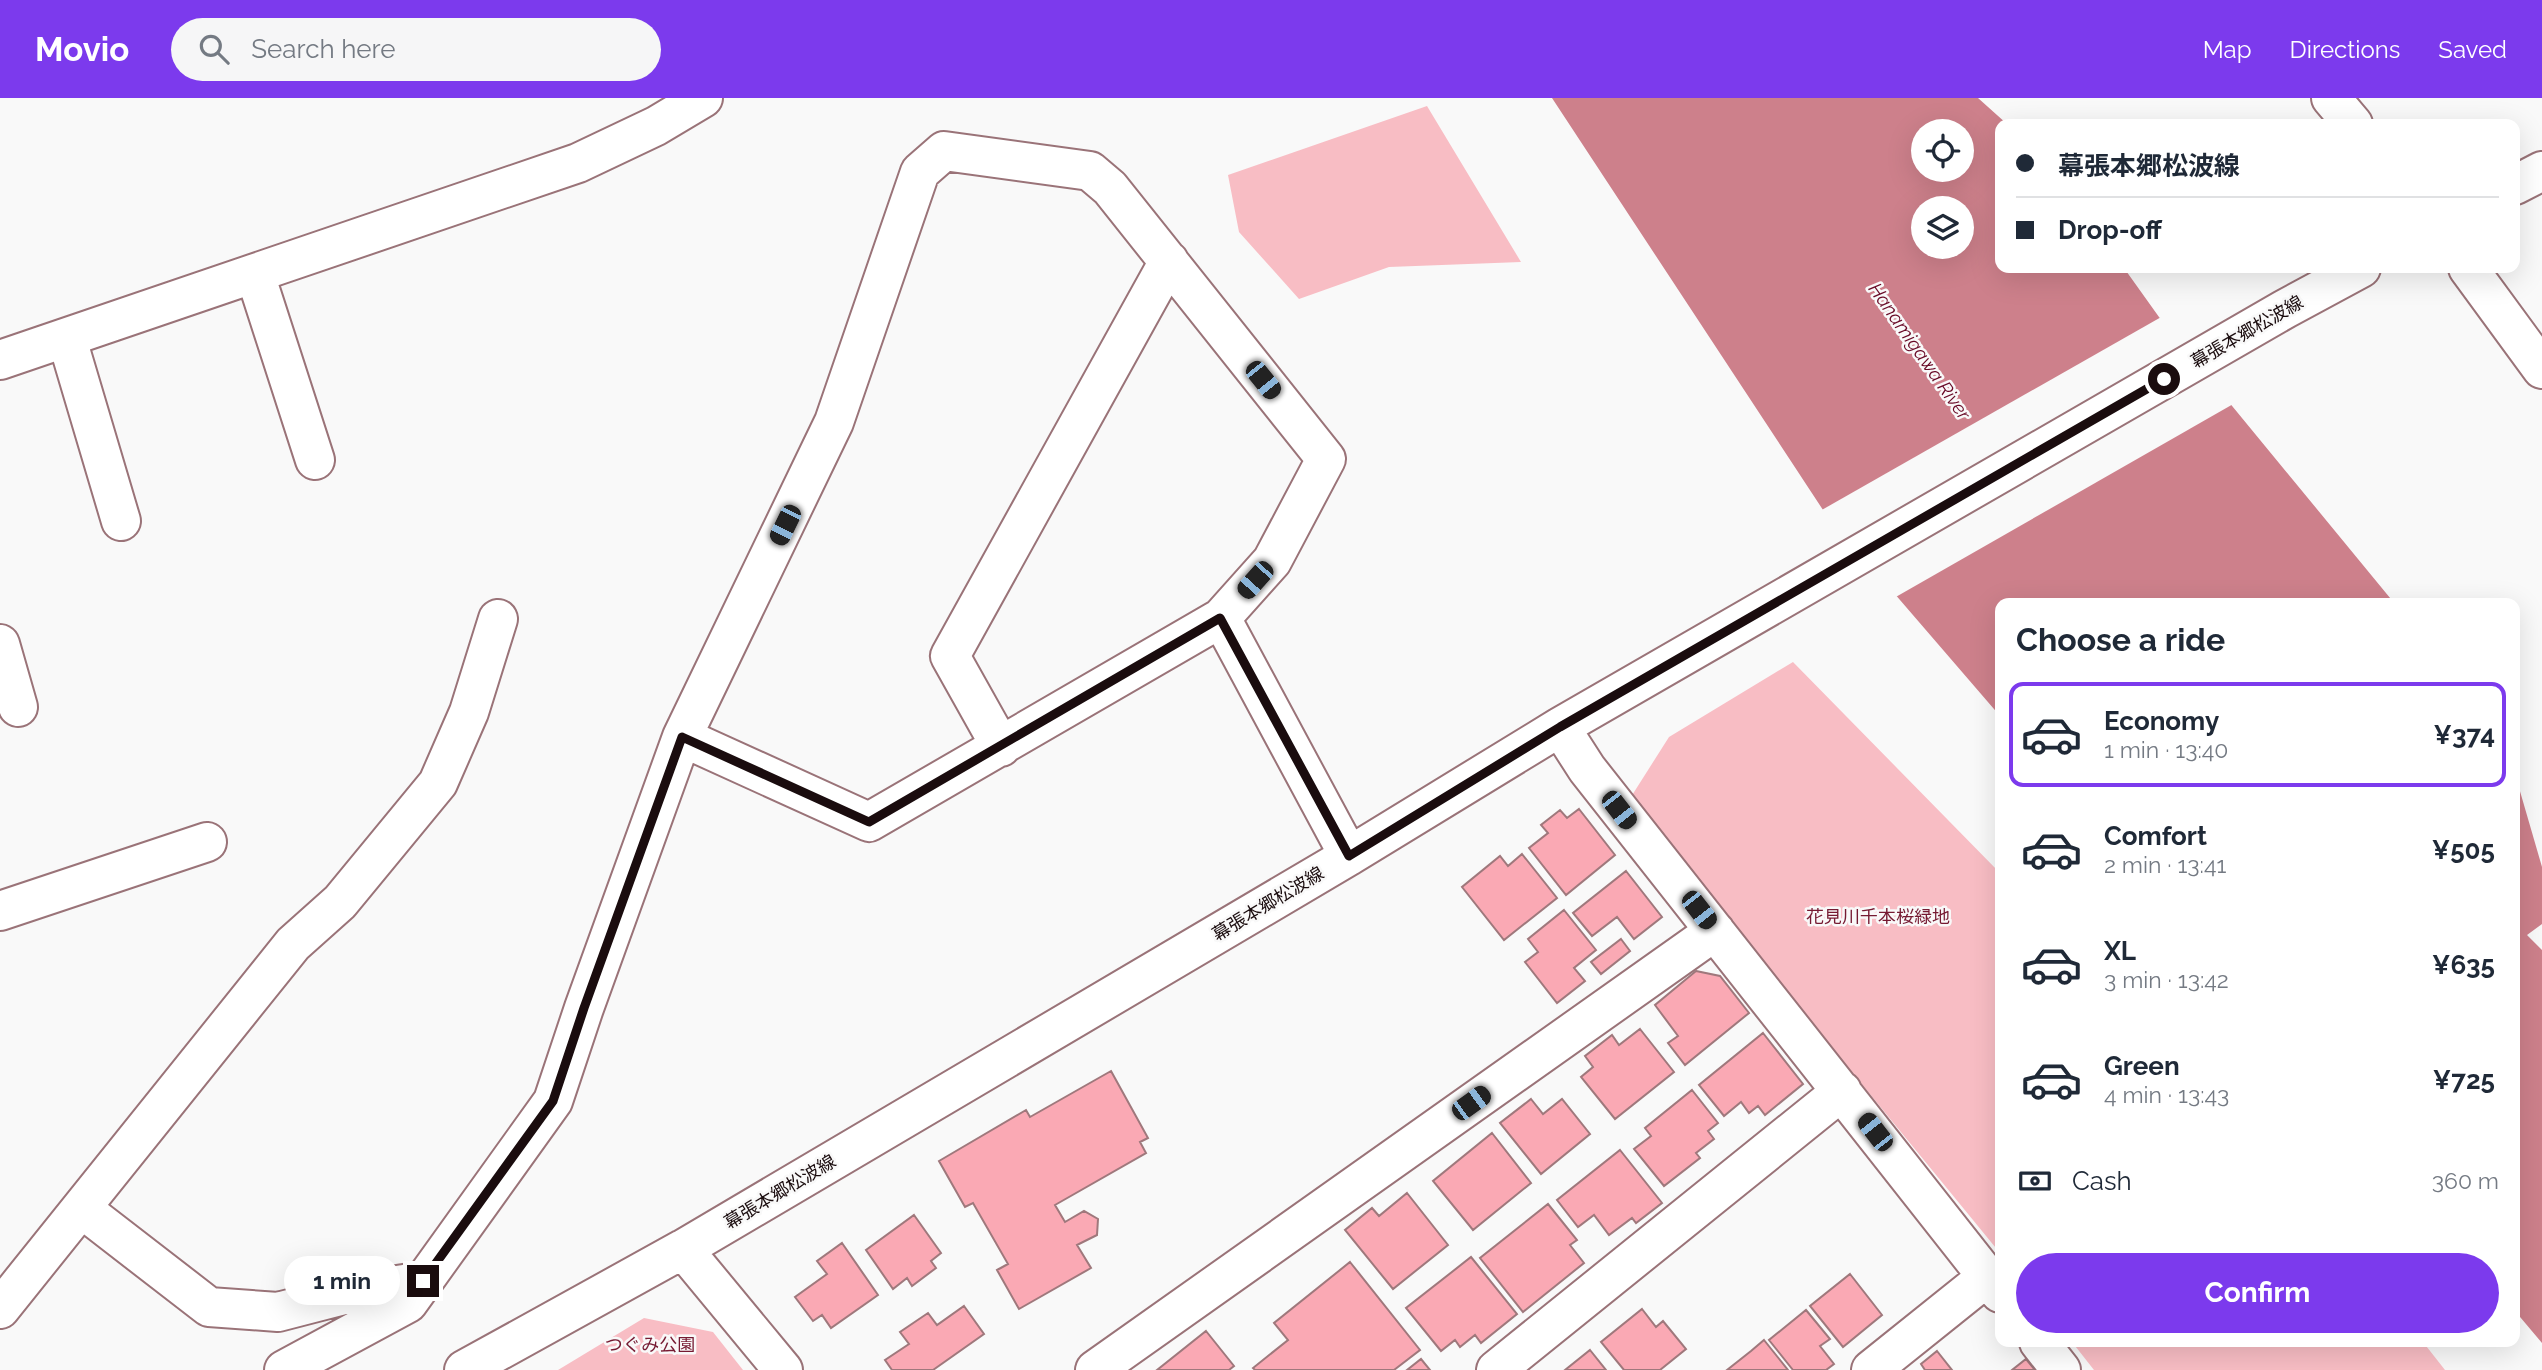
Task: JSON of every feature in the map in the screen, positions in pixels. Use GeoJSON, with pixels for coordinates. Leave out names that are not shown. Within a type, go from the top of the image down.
{"type":"FeatureCollection","features":[{"type":"Feature","properties":{"kind":"street"},"geometry":{"type":"LineString","coordinates":[[0,360],[578,163],[656,126],[703,98]]}},
{"type":"Feature","properties":{"kind":"street"},"geometry":{"type":"LineString","coordinates":[[2331,98],[2349,119]]}},
{"type":"Feature","properties":{"kind":"street"},"geometry":{"type":"LineString","coordinates":[[285,1370],[408,1303],[553,1101],[682,737],[834,422],[920,172],[944,151],[1090,171],[1110,188],[1326,459],[1272,561],[1220,618],[869,822],[682,737]]}},
{"type":"Feature","properties":{"kind":"street"},"geometry":{"type":"LineString","coordinates":[[2520,182],[2542,171]]}},
{"type":"Feature","properties":{"kind":"street"},"geometry":{"type":"LineString","coordinates":[[1001,747],[950,656],[1169,261]]}},
{"type":"Feature","properties":{"kind":"street","name":"幕張本郷松波線"},"geometry":{"type":"LineString","coordinates":[[464,1370],[683,1249],[1349,856],[1560,727],[2352,273]]}},
{"type":"Feature","properties":{"kind":"street"},"geometry":{"type":"LineString","coordinates":[[2472,273],[2542,369]]}},
{"type":"Feature","properties":{"kind":"street"},"geometry":{"type":"LineString","coordinates":[[256,274],[315,460]]}},
{"type":"Feature","properties":{"kind":"street"},"geometry":{"type":"LineString","coordinates":[[66,339],[121,521]]}},
{"type":"Feature","properties":{"kind":"street"},"geometry":{"type":"LineString","coordinates":[[1220,618],[1349,856]]}},
{"type":"Feature","properties":{"kind":"street"},"geometry":{"type":"LineString","coordinates":[[0,1309],[293,944],[340,902],[438,783],[469,712],[498,619]]}},
{"type":"Feature","properties":{"kind":"street"},"geometry":{"type":"LineString","coordinates":[[0,643],[18,707]]}},
{"type":"Feature","properties":{"kind":"street"},"geometry":{"type":"LineString","coordinates":[[1560,727],[1587,769],[1994,1285],[1871,1370]]}},
{"type":"Feature","properties":{"kind":"street"},"geometry":{"type":"LineString","coordinates":[[0,911],[207,842]]}},
{"type":"Feature","properties":{"kind":"street"},"geometry":{"type":"LineString","coordinates":[[1095,1370],[1715,930]]}},
{"type":"Feature","properties":{"kind":"street"},"geometry":{"type":"LineString","coordinates":[[1496,1370],[1842,1091]]}},
{"type":"Feature","properties":{"kind":"street"},"geometry":{"type":"LineString","coordinates":[[81,1209],[209,1307],[278,1312],[359,1291],[423,1281]]}},
{"type":"Feature","properties":{"kind":"street"},"geometry":{"type":"LineString","coordinates":[[683,1249],[783,1370]]}},
{"type":"Feature","properties":{"kind":"street"},"geometry":{"type":"LineString","coordinates":[[2043,1347],[2061,1370]]}},
{"type":"Feature","properties":{"kind":"green space"},"geometry":{"type":"Polygon","coordinates":[[[1427,106],[1521,262],[1389,267],[1299,299],[1239,232],[1228,175],[1427,106]]]}},
{"type":"Feature","properties":{"kind":"green space","name":"花見川千本桜緑地"},"geometry":{"type":"Polygon","coordinates":[[[1793,662],[1995,868],[1995,1247],[1629,800],[1669,737],[1793,662]]]}},
{"type":"Feature","properties":{"kind":"green space","name":"つぐみ公園"},"geometry":{"type":"Polygon","coordinates":[[[644,1318],[713,1332],[743,1370],[558,1370],[644,1318]]]}},
{"type":"Feature","properties":{"kind":"green space"},"geometry":{"type":"Polygon","coordinates":[[[2076,1347],[2427,1347],[2445,1370],[2094,1370],[2076,1347]]]}},
{"type":"Feature","properties":{"kind":"water","name":"Hanamigawa River"},"geometry":{"type":"Polygon","coordinates":[[[1552,98],[1978,98],[2001,119],[1995,119],[1995,273],[2128,273],[2159,317],[2390,598],[1995,598],[1995,710],[1825,513],[1552,98]]]}},
{"type":"Feature","properties":{"kind":"water"},"geometry":{"type":"Polygon","coordinates":[[[2520,791],[2542,867],[2542,924],[2527,935],[2542,950],[2542,1343],[2520,1317],[2520,791]]]}},
{"type":"Feature","properties":{"kind":"pier"},"geometry":{"type":"Polygon","coordinates":[[[2163,316],[2235,403],[1894,598],[1820,511],[2163,316]]]}},
{"type":"Feature","properties":{"kind":"building"},"geometry":{"type":"Polygon","coordinates":[[[1579,809],[1615,855],[1566,895],[1529,848],[1548,833],[1541,825],[1560,810],[1567,818],[1579,809]]]}},
{"type":"Feature","properties":{"kind":"building"},"geometry":{"type":"Polygon","coordinates":[[[1522,854],[1557,898],[1504,940],[1462,887],[1500,856],[1508,866],[1522,854]]]}},
{"type":"Feature","properties":{"kind":"building"},"geometry":{"type":"Polygon","coordinates":[[[1626,871],[1662,917],[1634,939],[1617,917],[1592,936],[1573,913],[1626,871]]]}},
{"type":"Feature","properties":{"kind":"building"},"geometry":{"type":"Polygon","coordinates":[[[1564,910],[1596,950],[1574,968],[1585,981],[1557,1003],[1525,962],[1538,952],[1528,939],[1564,910]]]}},
{"type":"Feature","properties":{"kind":"building"},"geometry":{"type":"Polygon","coordinates":[[[1621,939],[1630,951],[1601,974],[1591,962],[1621,939]]]}},
{"type":"Feature","properties":{"kind":"building"},"geometry":{"type":"Polygon","coordinates":[[[1696,971],[1720,976],[1749,1013],[1685,1065],[1668,1043],[1678,1036],[1655,1005],[1696,971]]]}},
{"type":"Feature","properties":{"kind":"building"},"geometry":{"type":"Polygon","coordinates":[[[1640,1029],[1674,1072],[1615,1119],[1581,1077],[1593,1067],[1585,1056],[1612,1035],[1619,1045],[1640,1029]]]}},
{"type":"Feature","properties":{"kind":"building"},"geometry":{"type":"Polygon","coordinates":[[[1763,1033],[1803,1084],[1765,1115],[1758,1106],[1749,1113],[1741,1102],[1724,1116],[1699,1085],[1763,1033]]]}},
{"type":"Feature","properties":{"kind":"building"},"geometry":{"type":"Polygon","coordinates":[[[1111,1071],[1148,1138],[1140,1142],[1146,1153],[1055,1205],[1065,1222],[1084,1211],[1098,1219],[1097,1235],[1077,1245],[1091,1268],[1019,1309],[997,1270],[1008,1264],[973,1203],[965,1207],[939,1161],[1026,1110],[1030,1117],[1111,1071]]]}},
{"type":"Feature","properties":{"kind":"building"},"geometry":{"type":"Polygon","coordinates":[[[1692,1090],[1718,1123],[1708,1131],[1714,1139],[1696,1153],[1700,1158],[1664,1186],[1634,1149],[1651,1136],[1645,1128],[1692,1090]]]}},
{"type":"Feature","properties":{"kind":"building"},"geometry":{"type":"Polygon","coordinates":[[[1531,1099],[1543,1114],[1562,1099],[1590,1134],[1541,1174],[1500,1123],[1531,1099]]]}},
{"type":"Feature","properties":{"kind":"building"},"geometry":{"type":"Polygon","coordinates":[[[1492,1133],[1531,1183],[1473,1230],[1433,1181],[1492,1133]]]}},
{"type":"Feature","properties":{"kind":"building"},"geometry":{"type":"Polygon","coordinates":[[[1620,1150],[1662,1203],[1636,1223],[1632,1218],[1609,1235],[1594,1215],[1578,1227],[1557,1200],[1620,1150]]]}},
{"type":"Feature","properties":{"kind":"building"},"geometry":{"type":"Polygon","coordinates":[[[1407,1193],[1448,1245],[1393,1289],[1345,1230],[1372,1208],[1379,1216],[1407,1193]]]}},
{"type":"Feature","properties":{"kind":"building"},"geometry":{"type":"Polygon","coordinates":[[[1548,1204],[1577,1240],[1570,1245],[1584,1263],[1523,1312],[1480,1258],[1548,1204]]]}},
{"type":"Feature","properties":{"kind":"building"},"geometry":{"type":"Polygon","coordinates":[[[914,1215],[941,1253],[931,1261],[936,1268],[912,1286],[907,1278],[893,1289],[866,1250],[914,1215]]]}},
{"type":"Feature","properties":{"kind":"building"},"geometry":{"type":"Polygon","coordinates":[[[842,1243],[878,1295],[831,1328],[822,1315],[813,1321],[795,1297],[827,1274],[817,1261],[842,1243]]]}},
{"type":"Feature","properties":{"kind":"building"},"geometry":{"type":"Polygon","coordinates":[[[1471,1257],[1517,1314],[1481,1343],[1475,1335],[1460,1347],[1455,1340],[1441,1351],[1406,1308],[1471,1257]]]}},
{"type":"Feature","properties":{"kind":"building"},"geometry":{"type":"Polygon","coordinates":[[[1350,1262],[1420,1350],[1394,1370],[1255,1370],[1253,1368],[1288,1340],[1274,1323],[1350,1262]]]}},
{"type":"Feature","properties":{"kind":"building"},"geometry":{"type":"Polygon","coordinates":[[[1850,1274],[1882,1315],[1843,1347],[1810,1306],[1850,1274]]]}},
{"type":"Feature","properties":{"kind":"building"},"geometry":{"type":"Polygon","coordinates":[[[964,1306],[984,1334],[933,1370],[892,1370],[885,1360],[909,1344],[900,1332],[928,1313],[937,1325],[964,1306]]]}},
{"type":"Feature","properties":{"kind":"building"},"geometry":{"type":"Polygon","coordinates":[[[1642,1309],[1656,1327],[1663,1321],[1686,1349],[1660,1370],[1624,1370],[1601,1342],[1642,1309]]]}},
{"type":"Feature","properties":{"kind":"building"},"geometry":{"type":"Polygon","coordinates":[[[1806,1310],[1830,1339],[1820,1346],[1834,1364],[1826,1370],[1793,1370],[1769,1340],[1806,1310]]]}},
{"type":"Feature","properties":{"kind":"building"},"geometry":{"type":"Polygon","coordinates":[[[1206,1331],[1234,1366],[1229,1370],[1157,1370],[1206,1331]]]}},
{"type":"Feature","properties":{"kind":"building"},"geometry":{"type":"Polygon","coordinates":[[[1764,1340],[1788,1370],[1727,1370],[1751,1351],[1764,1340]]]}},
{"type":"Feature","properties":{"kind":"building"},"geometry":{"type":"Polygon","coordinates":[[[1590,1350],[1606,1370],[1565,1370],[1590,1350]]]}},
{"type":"Feature","properties":{"kind":"building"},"geometry":{"type":"Polygon","coordinates":[[[1937,1351],[1952,1370],[1925,1370],[1921,1364],[1937,1351]]]}},
{"type":"Feature","properties":{"kind":"building"},"geometry":{"type":"Polygon","coordinates":[[[1421,1359],[1430,1370],[1407,1370],[1421,1359]]]}},
{"type":"Feature","properties":{"kind":"building"},"geometry":{"type":"Polygon","coordinates":[[[2026,1359],[2035,1370],[2012,1370],[2026,1359]]]}},
{"type":"Feature","properties":{"kind":"route"},"geometry":{"type":"LineString","coordinates":[[423,1281],[553,1101],[682,737],[869,822],[1220,618],[1349,856],[1560,727],[2164,379]]}}]}
